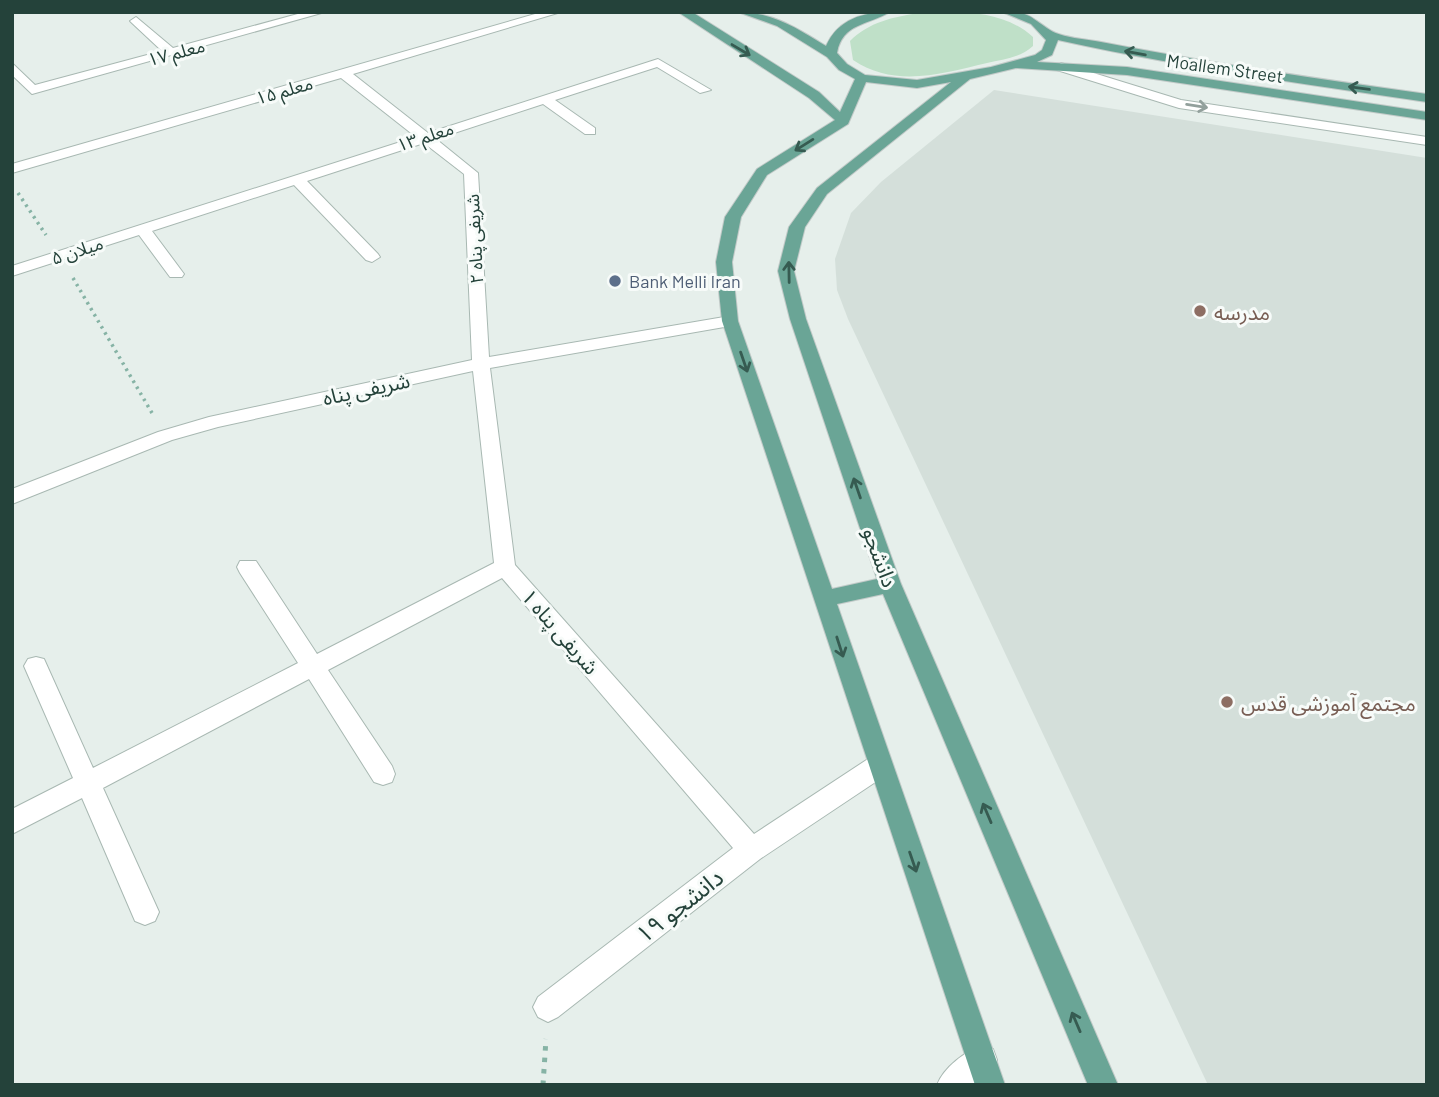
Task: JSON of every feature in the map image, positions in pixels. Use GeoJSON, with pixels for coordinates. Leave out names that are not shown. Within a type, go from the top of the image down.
{"type":"FeatureCollection","features":[{"type":"Feature","properties":{"kind":"main road"},"geometry":{"type":"LineString","coordinates":[[684,12],[814,94],[843,121]]}},
{"type":"Feature","properties":{"kind":"main road"},"geometry":{"type":"LineString","coordinates":[[744,12],[781,24],[831,54],[842,67],[862,78],[917,84],[1017,65],[1048,52],[1052,39],[1042,24]]}},
{"type":"Feature","properties":{"kind":"main road"},"geometry":{"type":"LineString","coordinates":[[831,54],[834,38],[846,27],[884,12]]}},
{"type":"Feature","properties":{"kind":"main road","name":"Moallem Street"},"geometry":{"type":"LineString","coordinates":[[1008,12],[1104,47],[1265,75],[1427,98]]}},
{"type":"Feature","properties":{"kind":"main road","name":"Moallem Street"},"geometry":{"type":"LineString","coordinates":[[1017,65],[1127,71],[1427,116]]}},
{"type":"Feature","properties":{"kind":"main road"},"geometry":{"type":"LineString","coordinates":[[1261,91],[1257,84],[1258,79],[1265,75]]}},
{"type":"Feature","properties":{"kind":"main road","name":"دانشجو"},"geometry":{"type":"LineString","coordinates":[[965,77],[822,191],[797,227],[786,271],[799,318],[890,584],[1103,1085]]}},
{"type":"Feature","properties":{"kind":"main road"},"geometry":{"type":"LineString","coordinates":[[862,78],[843,121],[762,172],[733,217],[724,262],[730,321],[986,1072]]}},
{"type":"Feature","properties":{"kind":"main road"},"geometry":{"type":"LineString","coordinates":[[824,599],[890,584]]}},
{"type":"Feature","properties":{"kind":"street"},"geometry":{"type":"LineString","coordinates":[[253,12],[271,25]]}},
{"type":"Feature","properties":{"kind":"street","name":"معلم ۱۷"},"geometry":{"type":"LineString","coordinates":[[12,67],[32,90],[319,12]]}},
{"type":"Feature","properties":{"kind":"street","name":"معلم ۱۵"},"geometry":{"type":"LineString","coordinates":[[12,169],[555,12]]}},
{"type":"Feature","properties":{"kind":"street"},"geometry":{"type":"LineString","coordinates":[[136,21],[172,53]]}},
{"type":"Feature","properties":{"kind":"street","name":"معلم ۱۳"},"geometry":{"type":"LineString","coordinates":[[142,229],[424,136],[658,63],[705,90]]}},
{"type":"Feature","properties":{"kind":"street"},"geometry":{"type":"LineString","coordinates":[[1060,67],[1179,104],[1427,141]]}},
{"type":"Feature","properties":{"kind":"street","name":"شریفی پناه ۲"},"geometry":{"type":"LineString","coordinates":[[343,73],[471,173],[481,364]]}},
{"type":"Feature","properties":{"kind":"street"},"geometry":{"type":"LineString","coordinates":[[543,98],[590,131]]}},
{"type":"Feature","properties":{"kind":"street"},"geometry":{"type":"LineString","coordinates":[[296,178],[372,257]]}},
{"type":"Feature","properties":{"kind":"street"},"geometry":{"type":"LineString","coordinates":[[142,229],[176,274]]}},
{"type":"Feature","properties":{"kind":"street","name":"میلان ۵"},"geometry":{"type":"LineString","coordinates":[[12,271],[142,229]]}},
{"type":"Feature","properties":{"kind":"street","name":"شریفی پناه"},"geometry":{"type":"LineString","coordinates":[[12,497],[165,436],[331,394],[481,364],[730,321]]}},
{"type":"Feature","properties":{"kind":"street"},"geometry":{"type":"LineString","coordinates":[[12,822],[505,567],[481,364]]}},
{"type":"Feature","properties":{"kind":"street"},"geometry":{"type":"LineString","coordinates":[[248,567],[383,774]]}},
{"type":"Feature","properties":{"kind":"street","name":"شریفی پناه ۱"},"geometry":{"type":"LineString","coordinates":[[505,567],[751,850]]}},
{"type":"Feature","properties":{"kind":"street"},"geometry":{"type":"LineString","coordinates":[[36,666],[145,912]]}},
{"type":"Feature","properties":{"kind":"street","name":"دانشجو ۱۹"},"geometry":{"type":"LineString","coordinates":[[548,1007],[751,850],[880,765]]}},
{"type":"Feature","properties":{"kind":"street"},"geometry":{"type":"LineString","coordinates":[[952,1085],[986,1072]]}},
{"type":"Feature","properties":{"kind":"path"},"geometry":{"type":"LineString","coordinates":[[12,183],[60,256],[165,436]]}},
{"type":"Feature","properties":{"kind":"path"},"geometry":{"type":"LineString","coordinates":[[543,1085],[548,1007]]}},
{"type":"Feature","properties":{"kind":"shaded area","name":"مجتمع آموزشی قدس"},"geometry":{"type":"Polygon","coordinates":[[[994,90],[1427,158],[1427,1085],[1208,1085],[848,319],[837,290],[835,259],[851,213],[881,182],[994,90]]]}},
{"type":"Feature","properties":{"kind":"green space"},"geometry":{"type":"Polygon","coordinates":[[[964,12],[1008,21],[1033,37],[1033,46],[1011,58],[918,76],[885,74],[853,60],[850,41],[865,29],[882,21],[919,13],[964,12]]]}},
{"type":"Feature","properties":{"kind":"place","name":"Bank Melli Iran"},"geometry":{"type":"Point","coordinates":[615,281]}},
{"type":"Feature","properties":{"kind":"place","name":"مدرسه"},"geometry":{"type":"Point","coordinates":[1200,311]}},
{"type":"Feature","properties":{"kind":"place","name":"مجتمع آموزشی قدس"},"geometry":{"type":"Point","coordinates":[1227,702]}}]}
